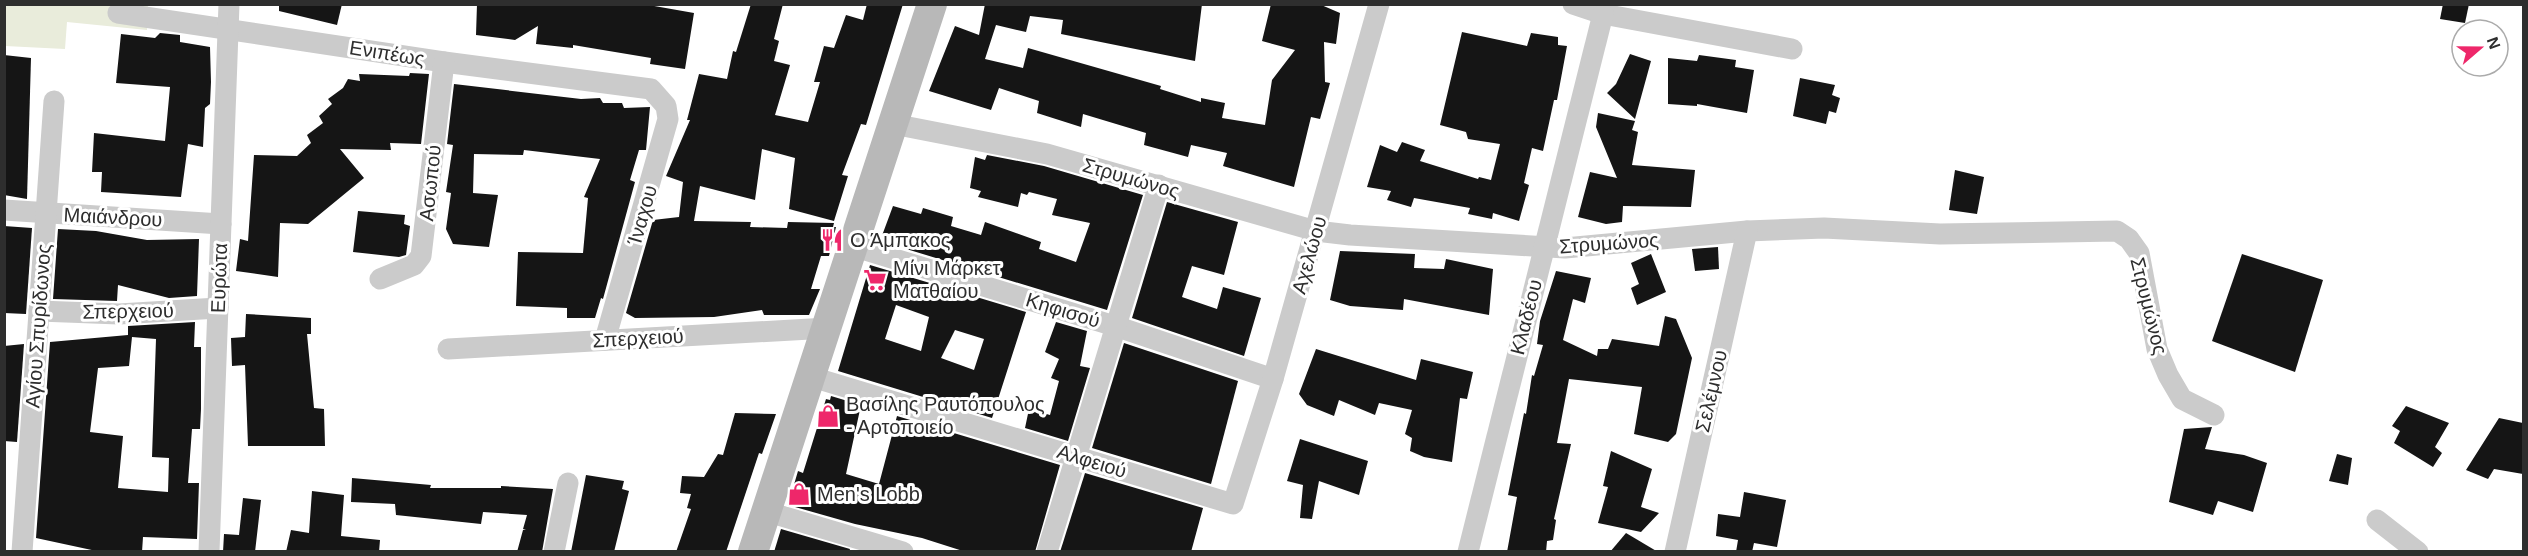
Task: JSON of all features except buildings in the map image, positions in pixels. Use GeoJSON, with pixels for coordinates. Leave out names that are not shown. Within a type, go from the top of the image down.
{"type":"FeatureCollection","features":[{"type":"Feature","properties":{"kind":"main road"},"geometry":{"type":"LineString","coordinates":[[753,552],[768,512],[932,4]]}},
{"type":"Feature","properties":{"kind":"street","name":"Ευρώτα"},"geometry":{"type":"LineString","coordinates":[[209,552],[229,4]]}},
{"type":"Feature","properties":{"kind":"street","name":"Αχελώου"},"geometry":{"type":"LineString","coordinates":[[1233,504],[1273,379],[1379,4]]}},
{"type":"Feature","properties":{"kind":"street"},"geometry":{"type":"LineString","coordinates":[[1573,4],[1603,14],[1792,49]]}},
{"type":"Feature","properties":{"kind":"street","name":"Ενιπέως"},"geometry":{"type":"LineString","coordinates":[[118,13],[444,62],[651,89],[656,92]]}},
{"type":"Feature","properties":{"kind":"street","name":"Κλαδέου"},"geometry":{"type":"LineString","coordinates":[[1468,552],[1603,14]]}},
{"type":"Feature","properties":{"kind":"street","name":"Ασωπού"},"geometry":{"type":"LineString","coordinates":[[380,279],[414,265],[421,256],[444,62]]}},
{"type":"Feature","properties":{"kind":"street","name":"Ίναχου"},"geometry":{"type":"LineString","coordinates":[[605,340],[668,119],[666,106],[656,92]]}},
{"type":"Feature","properties":{"kind":"street","name":"Αγίου Σπυρίδωνος"},"geometry":{"type":"LineString","coordinates":[[21,549],[54,101]]}},
{"type":"Feature","properties":{"kind":"street","name":"Στρυμώνος"},"geometry":{"type":"LineString","coordinates":[[893,124],[1026,149],[1316,231],[1543,247],[1609,245],[1747,231],[1824,228],[1940,234],[2117,231],[2128,239],[2139,253],[2157,349],[2168,375],[2182,399],[2214,416]]}},
{"type":"Feature","properties":{"kind":"street"},"geometry":{"type":"LineString","coordinates":[[1047,552],[1118,327],[1159,185]]}},
{"type":"Feature","properties":{"kind":"street","name":"Μαιάνδρου"},"geometry":{"type":"LineString","coordinates":[[4,210],[221,224]]}},
{"type":"Feature","properties":{"kind":"street","name":"Σελέμνου"},"geometry":{"type":"LineString","coordinates":[[1675,552],[1747,231]]}},
{"type":"Feature","properties":{"kind":"street","name":"Κηφισού"},"geometry":{"type":"LineString","coordinates":[[852,246],[1118,327],[1273,379]]}},
{"type":"Feature","properties":{"kind":"street","name":"Σπερχειού"},"geometry":{"type":"LineString","coordinates":[[39,311],[119,314],[218,309]]}},
{"type":"Feature","properties":{"kind":"street","name":"Σπερχειού"},"geometry":{"type":"LineString","coordinates":[[448,349],[828,328]]}},
{"type":"Feature","properties":{"kind":"street","name":"Αλφειού"},"geometry":{"type":"LineString","coordinates":[[812,377],[1233,504]]}},
{"type":"Feature","properties":{"kind":"street"},"geometry":{"type":"LineString","coordinates":[[554,552],[568,483]]}},
{"type":"Feature","properties":{"kind":"street"},"geometry":{"type":"LineString","coordinates":[[768,512],[903,552]]}},
{"type":"Feature","properties":{"kind":"street"},"geometry":{"type":"LineString","coordinates":[[2377,520],[2418,552]]}},
{"type":"Feature","properties":{"kind":"green space"},"geometry":{"type":"Polygon","coordinates":[[[4,5],[148,5],[147,30],[67,22],[65,49],[5,46],[4,5]]]}},
{"type":"Feature","properties":{"kind":"place","name":"Ο Άμπακος"},"geometry":{"type":"Point","coordinates":[832,240]}},
{"type":"Feature","properties":{"kind":"place","name":"Μίνι Μάρκετ Ματθαίου"},"geometry":{"type":"Point","coordinates":[875,280]}},
{"type":"Feature","properties":{"kind":"place","name":"Βασίλης Ραυτόπουλος - Αρτοποιείο"},"geometry":{"type":"Point","coordinates":[828,416]}},
{"type":"Feature","properties":{"kind":"place","name":"Men's Lobb"},"geometry":{"type":"Point","coordinates":[799,494]}}]}
